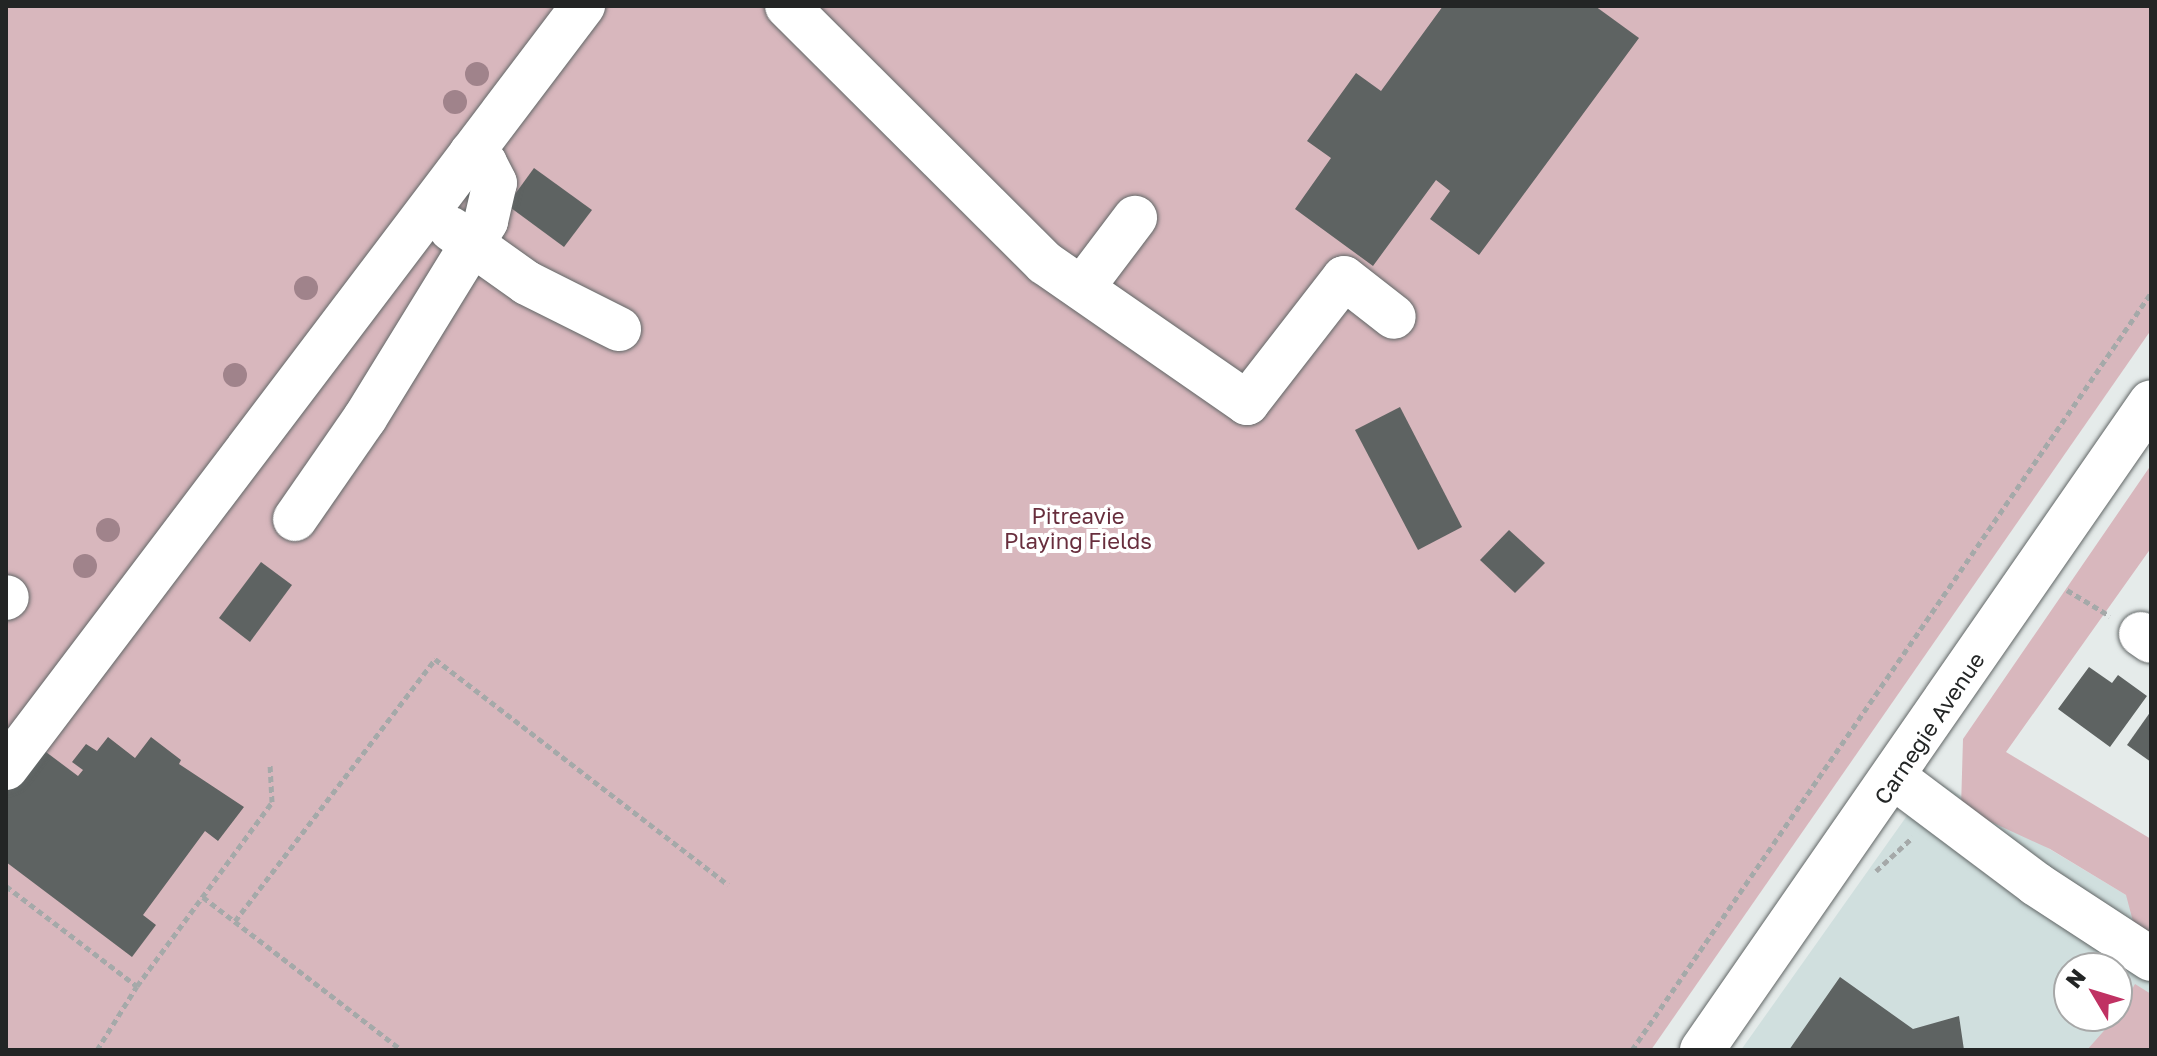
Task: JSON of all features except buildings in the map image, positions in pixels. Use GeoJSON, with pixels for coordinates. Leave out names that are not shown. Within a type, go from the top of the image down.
{"type":"FeatureCollection","features":[{"type":"Feature","properties":{"kind":"street"},"geometry":{"type":"LineString","coordinates":[[6,768],[583,6]]}},
{"type":"Feature","properties":{"kind":"street"},"geometry":{"type":"LineString","coordinates":[[787,6],[1045,263],[1247,403],[1344,278],[1394,317]]}},
{"type":"Feature","properties":{"kind":"street"},"geometry":{"type":"LineString","coordinates":[[295,519],[365,418],[486,221],[495,183],[485,163],[471,153]]}},
{"type":"Feature","properties":{"kind":"street"},"geometry":{"type":"LineString","coordinates":[[427,210],[472,246],[527,283],[619,329]]}},
{"type":"Feature","properties":{"kind":"street"},"geometry":{"type":"LineString","coordinates":[[1082,288],[1135,218]]}},
{"type":"Feature","properties":{"kind":"street","name":"Carnegie Avenue"},"geometry":{"type":"LineString","coordinates":[[1702,1050],[1895,778],[2151,402]]}},
{"type":"Feature","properties":{"kind":"street"},"geometry":{"type":"LineString","coordinates":[[1895,778],[2036,884],[2151,959]]}},
{"type":"Feature","properties":{"kind":"path"},"geometry":{"type":"LineString","coordinates":[[1632,1050],[2151,293]]}},
{"type":"Feature","properties":{"kind":"path"},"geometry":{"type":"LineString","coordinates":[[2056,584],[2146,637]]}},
{"type":"Feature","properties":{"kind":"path"},"geometry":{"type":"LineString","coordinates":[[235,921],[435,659],[728,885]]}},
{"type":"Feature","properties":{"kind":"path"},"geometry":{"type":"LineString","coordinates":[[97,1050],[137,986],[272,802],[270,764]]}},
{"type":"Feature","properties":{"kind":"path"},"geometry":{"type":"LineString","coordinates":[[6,886],[137,986]]}},
{"type":"Feature","properties":{"kind":"path"},"geometry":{"type":"LineString","coordinates":[[203,897],[402,1050]]}},
{"type":"Feature","properties":{"kind":"shaded area"},"geometry":{"type":"Polygon","coordinates":[[[1933,779],[2151,910],[2151,1050],[1741,1050],[1933,779]]]}},
{"type":"Feature","properties":{"kind":"green space","name":"Pitreavie Playing Fields"},"geometry":{"type":"Polygon","coordinates":[[[6,6],[2151,6],[2151,330],[1651,1050],[6,1050],[6,6]]]}},
{"type":"Feature","properties":{"kind":"green space"},"geometry":{"type":"Polygon","coordinates":[[[2151,465],[2151,548],[2006,752],[2151,839],[2151,941],[2135,929],[2126,895],[2050,849],[1961,808],[1963,739],[2151,465]]]}},
{"type":"Feature","properties":{"kind":"green space"},"geometry":{"type":"Polygon","coordinates":[[[2135,984],[2151,994],[2151,1050],[2087,1050],[2103,1032],[2133,1032],[2135,984]]]}}]}
